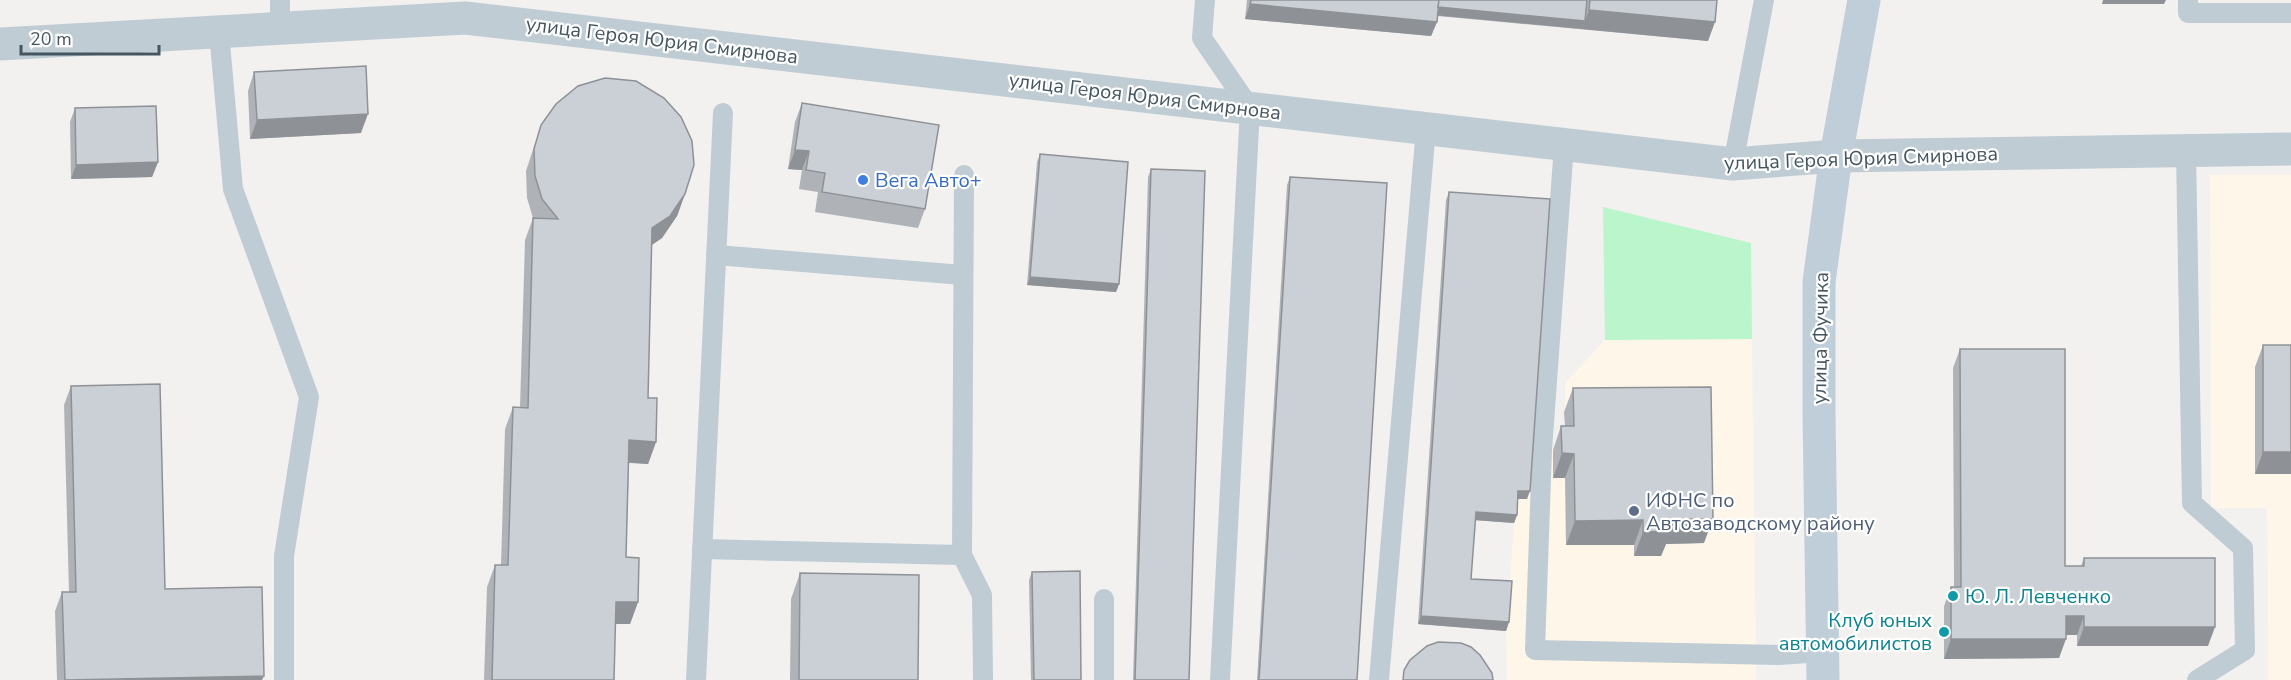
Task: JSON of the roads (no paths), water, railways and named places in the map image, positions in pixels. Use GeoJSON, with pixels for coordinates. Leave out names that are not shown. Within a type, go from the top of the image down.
{"type":"FeatureCollection","features":[{"type":"Feature","properties":{"kind":"street","name":"улица Фучика"},"geometry":{"type":"LineString","coordinates":[[1822,666],[1819,282],[1836,156],[1864,0]]}},
{"type":"Feature","properties":{"kind":"street","name":"улица Героя Юрия Смирнова"},"geometry":{"type":"LineString","coordinates":[[0,44],[219,32],[280,14],[465,18],[1733,164],[1836,156],[2291,149]]}},
{"type":"Feature","properties":{"kind":"lane"},"geometry":{"type":"LineString","coordinates":[[1205,0],[1203,38],[1250,108],[1220,680]]}},
{"type":"Feature","properties":{"kind":"lane"},"geometry":{"type":"LineString","coordinates":[[1733,164],[1764,0]]}},
{"type":"Feature","properties":{"kind":"lane"},"geometry":{"type":"LineString","coordinates":[[2188,0],[2188,13],[2291,13]]}},
{"type":"Feature","properties":{"kind":"lane"},"geometry":{"type":"LineString","coordinates":[[219,32],[233,189],[309,397],[284,556],[284,680]]}},
{"type":"Feature","properties":{"kind":"lane"},"geometry":{"type":"LineString","coordinates":[[696,680],[723,113]]}},
{"type":"Feature","properties":{"kind":"lane"},"geometry":{"type":"LineString","coordinates":[[1379,680],[1426,128]]}},
{"type":"Feature","properties":{"kind":"lane"},"geometry":{"type":"LineString","coordinates":[[1564,145],[1542,450],[1535,650],[1779,655],[1822,666]]}},
{"type":"Feature","properties":{"kind":"lane"},"geometry":{"type":"LineString","coordinates":[[2186,151],[2192,503],[2243,548],[2245,650],[2197,680]]}},
{"type":"Feature","properties":{"kind":"lane"},"geometry":{"type":"LineString","coordinates":[[964,175],[962,555],[982,595],[983,680]]}},
{"type":"Feature","properties":{"kind":"lane"},"geometry":{"type":"LineString","coordinates":[[716,255],[963,275]]}},
{"type":"Feature","properties":{"kind":"lane"},"geometry":{"type":"LineString","coordinates":[[702,549],[962,555]]}},
{"type":"Feature","properties":{"kind":"lane"},"geometry":{"type":"LineString","coordinates":[[1104,599],[1104,680]]}},
{"type":"Feature","properties":{"kind":"place","name":"Вега Авто+"},"geometry":{"type":"Point","coordinates":[863,180]}},
{"type":"Feature","properties":{"kind":"place","name":"ИФНС по Автозаводскому району"},"geometry":{"type":"Point","coordinates":[1634,511]}},
{"type":"Feature","properties":{"kind":"place","name":"Ю. Л. Левченко"},"geometry":{"type":"Point","coordinates":[1953,596]}},
{"type":"Feature","properties":{"kind":"place","name":"Клуб юных автомобилистов"},"geometry":{"type":"Point","coordinates":[1944,632]}}]}
